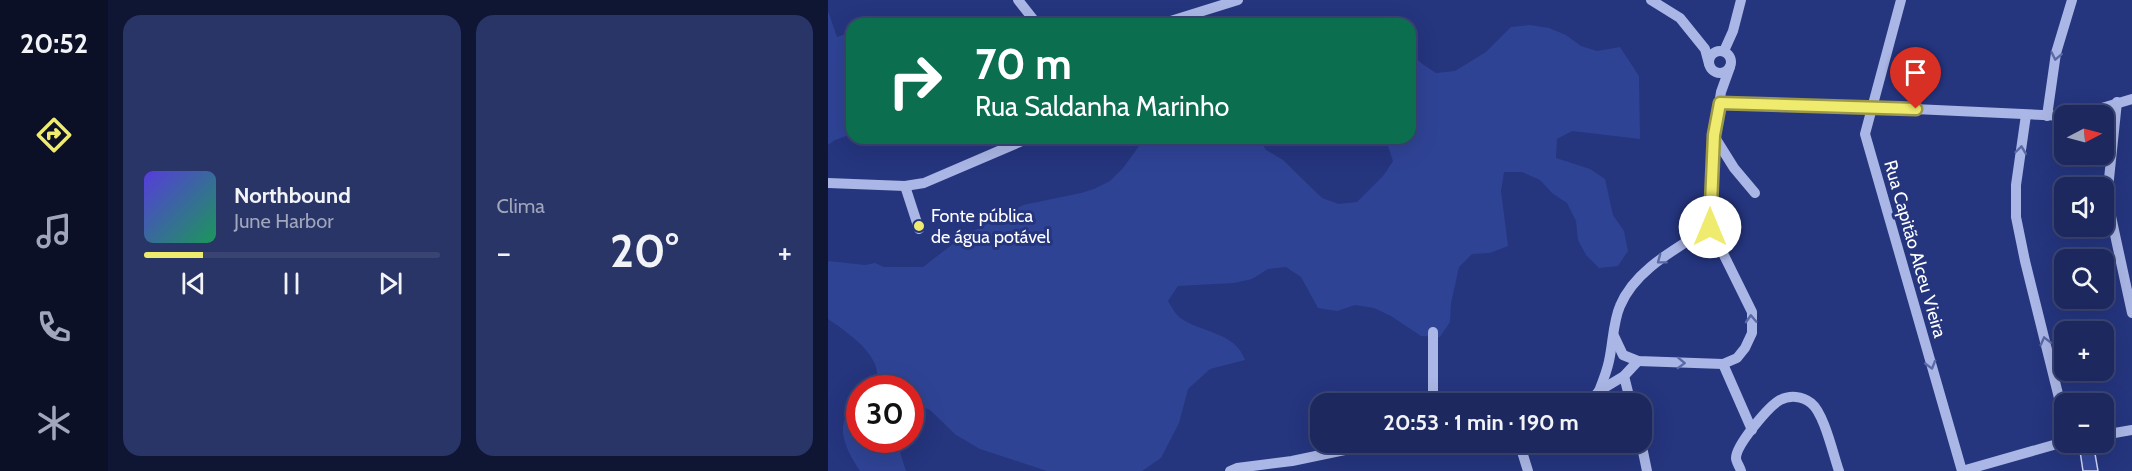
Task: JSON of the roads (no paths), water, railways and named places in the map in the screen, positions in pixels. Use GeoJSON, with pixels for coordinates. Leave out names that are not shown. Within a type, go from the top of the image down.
{"type":"FeatureCollection","features":[{"type":"Feature","properties":{"kind":"street"},"geometry":{"type":"LineString","coordinates":[[1018,0],[1032,18]]}},
{"type":"Feature","properties":{"kind":"street"},"geometry":{"type":"LineString","coordinates":[[1180,18],[1238,0]]}},
{"type":"Feature","properties":{"kind":"street"},"geometry":{"type":"LineString","coordinates":[[1614,336],[1623,355],[1638,361],[1723,364],[1737,358],[1752,333],[1752,312],[1710,227],[1714,135],[1731,58],[1715,51],[1680,18],[1651,0]]}},
{"type":"Feature","properties":{"kind":"street"},"geometry":{"type":"LineString","coordinates":[[1721,97],[1712,68],[1715,51],[1732,31],[1741,0]]}},
{"type":"Feature","properties":{"kind":"street","name":"Rua Capitão Alceu Vieira"},"geometry":{"type":"LineString","coordinates":[[1901,0],[1865,134],[1962,471]]}},
{"type":"Feature","properties":{"kind":"street"},"geometry":{"type":"LineString","coordinates":[[2047,116],[2056,53],[2072,0]]}},
{"type":"Feature","properties":{"kind":"street"},"geometry":{"type":"LineString","coordinates":[[1712,68],[1724,73],[1730,67]]}},
{"type":"Feature","properties":{"kind":"street"},"geometry":{"type":"LineString","coordinates":[[1721,97],[2054,116]]}},
{"type":"Feature","properties":{"kind":"street"},"geometry":{"type":"LineString","coordinates":[[2107,105],[2132,99]]}},
{"type":"Feature","properties":{"kind":"street"},"geometry":{"type":"LineString","coordinates":[[2116,102],[2107,198],[2132,314]]}},
{"type":"Feature","properties":{"kind":"street"},"geometry":{"type":"LineString","coordinates":[[2026,115],[2016,185],[2016,217],[2058,393]]}},
{"type":"Feature","properties":{"kind":"street"},"geometry":{"type":"LineString","coordinates":[[1714,135],[1734,168],[1755,193]]}},
{"type":"Feature","properties":{"kind":"street"},"geometry":{"type":"LineString","coordinates":[[828,183],[905,186],[924,183],[1015,144]]}},
{"type":"Feature","properties":{"kind":"street"},"geometry":{"type":"LineString","coordinates":[[905,186],[919,229]]}},
{"type":"Feature","properties":{"kind":"street"},"geometry":{"type":"LineString","coordinates":[[1599,392],[1609,362],[1620,306],[1644,274],[1661,259],[1710,227]]}},
{"type":"Feature","properties":{"kind":"street"},"geometry":{"type":"LineString","coordinates":[[1433,332],[1433,393]]}},
{"type":"Feature","properties":{"kind":"street"},"geometry":{"type":"LineString","coordinates":[[1599,392],[1624,376],[1638,361]]}},
{"type":"Feature","properties":{"kind":"street"},"geometry":{"type":"LineString","coordinates":[[1723,364],[1752,430]]}},
{"type":"Feature","properties":{"kind":"street"},"geometry":{"type":"LineString","coordinates":[[1624,376],[1628,393]]}},
{"type":"Feature","properties":{"kind":"street"},"geometry":{"type":"LineString","coordinates":[[1741,471],[1736,459],[1740,445],[1778,401],[1791,397],[1802,398],[1812,404],[1820,416],[1839,471]]}},
{"type":"Feature","properties":{"kind":"street"},"geometry":{"type":"LineString","coordinates":[[2114,433],[2132,430]]}},
{"type":"Feature","properties":{"kind":"street"},"geometry":{"type":"LineString","coordinates":[[1962,471],[2054,445]]}},
{"type":"Feature","properties":{"kind":"street"},"geometry":{"type":"LineString","coordinates":[[1230,471],[1237,468],[1294,466],[1338,453]]}},
{"type":"Feature","properties":{"kind":"street"},"geometry":{"type":"LineString","coordinates":[[1522,453],[1528,471]]}},
{"type":"Feature","properties":{"kind":"street"},"geometry":{"type":"LineString","coordinates":[[1643,453],[1647,471]]}},
{"type":"Feature","properties":{"kind":"place","name":"Fonte pública de água potável"},"geometry":{"type":"Point","coordinates":[919,226]}}]}
